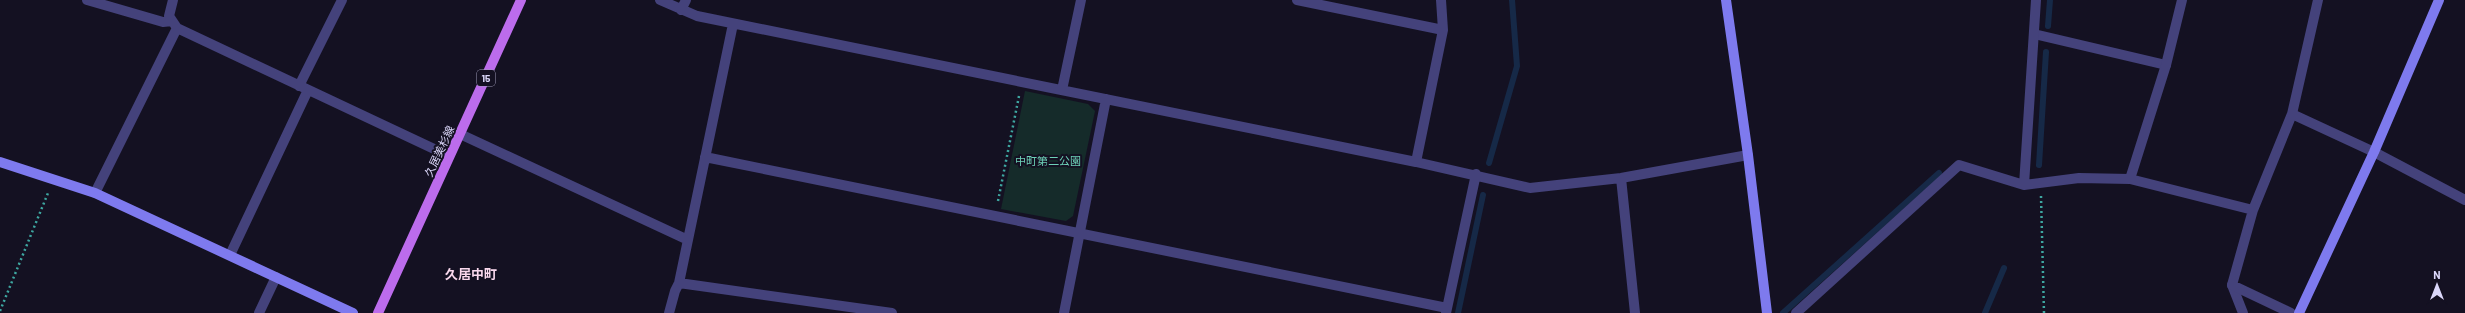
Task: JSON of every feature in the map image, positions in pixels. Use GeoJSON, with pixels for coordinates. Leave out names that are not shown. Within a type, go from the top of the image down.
{"type":"FeatureCollection","features":[{"type":"Feature","properties":{"kind":"main road","name":"久居美杉線"},"geometry":{"type":"LineString","coordinates":[[378,313],[521,0]]}},
{"type":"Feature","properties":{"kind":"street"},"geometry":{"type":"LineString","coordinates":[[87,0],[174,24],[304,88],[449,156]]}},
{"type":"Feature","properties":{"kind":"street"},"geometry":{"type":"LineString","coordinates":[[173,0],[169,16],[174,24]]}},
{"type":"Feature","properties":{"kind":"street"},"geometry":{"type":"LineString","coordinates":[[230,256],[342,0]]}},
{"type":"Feature","properties":{"kind":"street"},"geometry":{"type":"LineString","coordinates":[[660,0],[697,16],[734,24],[1476,174],[1530,188],[1621,178],[1748,156]]}},
{"type":"Feature","properties":{"kind":"street"},"geometry":{"type":"LineString","coordinates":[[681,10],[686,0]]}},
{"type":"Feature","properties":{"kind":"street"},"geometry":{"type":"LineString","coordinates":[[1062,90],[1081,0]]}},
{"type":"Feature","properties":{"kind":"street"},"geometry":{"type":"LineString","coordinates":[[1297,0],[1443,30]]}},
{"type":"Feature","properties":{"kind":"street"},"geometry":{"type":"LineString","coordinates":[[1416,162],[1443,30],[1441,0]]}},
{"type":"Feature","properties":{"kind":"street"},"geometry":{"type":"LineString","coordinates":[[1726,0],[1748,156],[1767,313]]}},
{"type":"Feature","properties":{"kind":"street"},"geometry":{"type":"LineString","coordinates":[[2024,185],[2036,0]]}},
{"type":"Feature","properties":{"kind":"street"},"geometry":{"type":"LineString","coordinates":[[2130,179],[2166,65],[2182,0]]}},
{"type":"Feature","properties":{"kind":"street"},"geometry":{"type":"LineString","coordinates":[[2243,313],[2232,285],[2252,210],[2292,114],[2318,0]]}},
{"type":"Feature","properties":{"kind":"street"},"geometry":{"type":"LineString","coordinates":[[2299,313],[2374,152],[2439,0]]}},
{"type":"Feature","properties":{"kind":"street"},"geometry":{"type":"LineString","coordinates":[[95,193],[174,24]]}},
{"type":"Feature","properties":{"kind":"street"},"geometry":{"type":"LineString","coordinates":[[670,313],[675,291],[679,283],[734,24]]}},
{"type":"Feature","properties":{"kind":"street"},"geometry":{"type":"LineString","coordinates":[[2034,34],[2166,65]]}},
{"type":"Feature","properties":{"kind":"street"},"geometry":{"type":"LineString","coordinates":[[1064,313],[1106,99]]}},
{"type":"Feature","properties":{"kind":"street"},"geometry":{"type":"LineString","coordinates":[[2292,114],[2374,152],[2465,200]]}},
{"type":"Feature","properties":{"kind":"street"},"geometry":{"type":"LineString","coordinates":[[460,134],[688,240]]}},
{"type":"Feature","properties":{"kind":"street"},"geometry":{"type":"LineString","coordinates":[[705,157],[1080,232],[1447,310],[1476,174]]}},
{"type":"Feature","properties":{"kind":"street"},"geometry":{"type":"LineString","coordinates":[[0,162],[54,178],[95,193],[353,313]]}},
{"type":"Feature","properties":{"kind":"street"},"geometry":{"type":"LineString","coordinates":[[1796,313],[1959,165],[2024,185],[2079,178],[2130,179],[2252,210]]}},
{"type":"Feature","properties":{"kind":"street"},"geometry":{"type":"LineString","coordinates":[[1621,178],[1635,313]]}},
{"type":"Feature","properties":{"kind":"street"},"geometry":{"type":"LineString","coordinates":[[259,313],[276,277]]}},
{"type":"Feature","properties":{"kind":"street"},"geometry":{"type":"LineString","coordinates":[[679,283],[834,309],[892,313]]}},
{"type":"Feature","properties":{"kind":"street"},"geometry":{"type":"LineString","coordinates":[[2232,285],[2291,313]]}},
{"type":"Feature","properties":{"kind":"path"},"geometry":{"type":"LineString","coordinates":[[995,216],[1022,82]]}},
{"type":"Feature","properties":{"kind":"path"},"geometry":{"type":"LineString","coordinates":[[0,311],[54,178]]}},
{"type":"Feature","properties":{"kind":"path"},"geometry":{"type":"LineString","coordinates":[[2041,184],[2044,313]]}},
{"type":"Feature","properties":{"kind":"green space","name":"中町第二公園"},"geometry":{"type":"Polygon","coordinates":[[[1025,91],[1088,104],[1095,111],[1073,216],[1066,221],[1001,209],[1025,91]]]}},
{"type":"Feature","properties":{"kind":"waterway"},"geometry":{"type":"LineString","coordinates":[[1489,163],[1517,66],[1512,0]]}},
{"type":"Feature","properties":{"kind":"waterway"},"geometry":{"type":"LineString","coordinates":[[2048,26],[2050,0]]}},
{"type":"Feature","properties":{"kind":"waterway"},"geometry":{"type":"LineString","coordinates":[[2039,165],[2046,52]]}},
{"type":"Feature","properties":{"kind":"waterway"},"geometry":{"type":"LineString","coordinates":[[1783,313],[1939,173]]}},
{"type":"Feature","properties":{"kind":"waterway"},"geometry":{"type":"LineString","coordinates":[[1458,313],[1483,195]]}},
{"type":"Feature","properties":{"kind":"waterway"},"geometry":{"type":"LineString","coordinates":[[1985,313],[2004,268]]}},
{"type":"Feature","properties":{"kind":"district","name":"久居中町"},"geometry":{"type":"Point","coordinates":[471,274]}}]}
